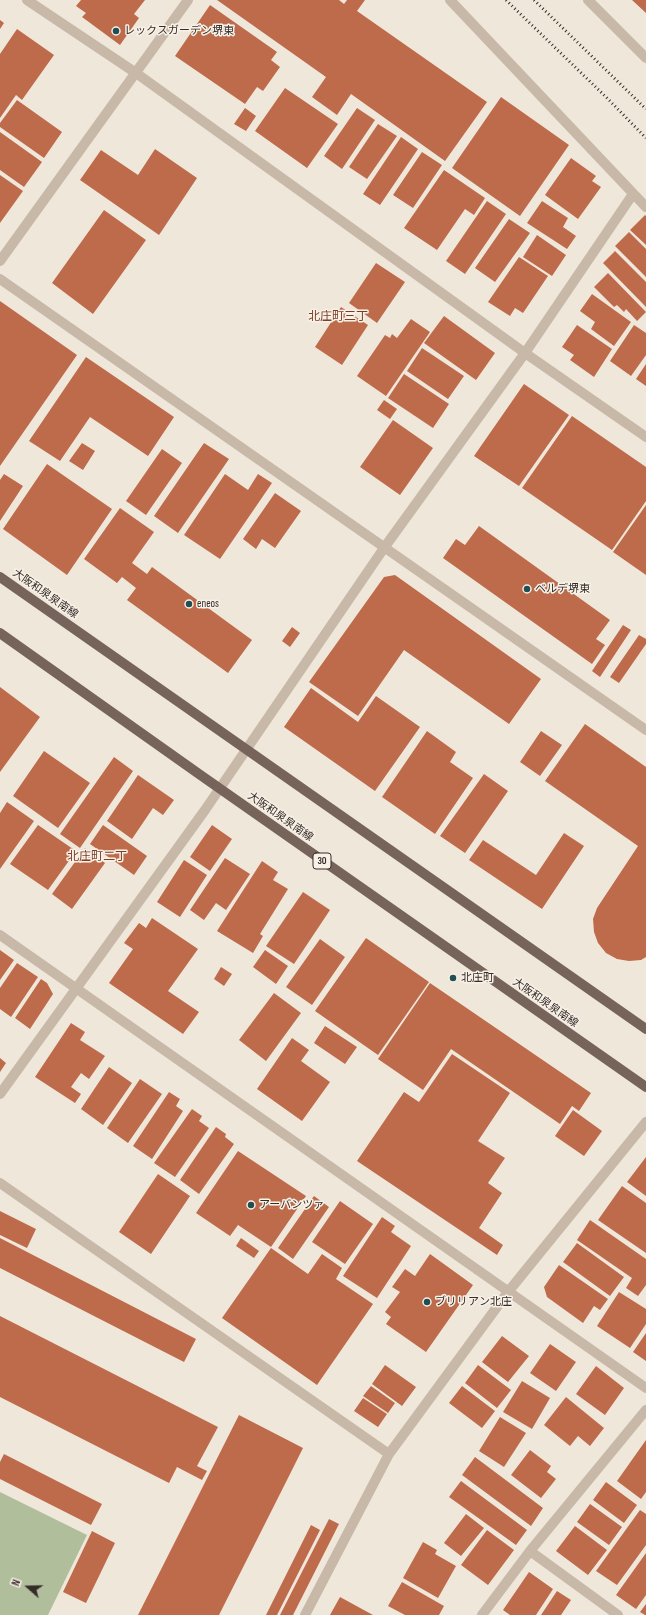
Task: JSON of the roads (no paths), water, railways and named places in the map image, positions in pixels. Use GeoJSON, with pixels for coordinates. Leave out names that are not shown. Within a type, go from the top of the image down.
{"type":"FeatureCollection","features":[{"type":"Feature","properties":{"kind":"main road","name":"大阪和泉泉南線"},"geometry":{"type":"LineString","coordinates":[[0,577],[646,1029]]}},
{"type":"Feature","properties":{"kind":"main road","name":"大阪和泉泉南線"},"geometry":{"type":"LineString","coordinates":[[0,633],[219,789],[646,1087]]}},
{"type":"Feature","properties":{"kind":"street"},"geometry":{"type":"LineString","coordinates":[[27,0],[136,73],[525,353],[646,437]]}},
{"type":"Feature","properties":{"kind":"street"},"geometry":{"type":"LineString","coordinates":[[0,261],[188,0]]}},
{"type":"Feature","properties":{"kind":"street"},"geometry":{"type":"LineString","coordinates":[[450,0],[646,207]]}},
{"type":"Feature","properties":{"kind":"street"},"geometry":{"type":"LineString","coordinates":[[588,0],[646,58]]}},
{"type":"Feature","properties":{"kind":"street"},"geometry":{"type":"LineString","coordinates":[[0,1094],[219,789],[384,548],[525,353],[633,194]]}},
{"type":"Feature","properties":{"kind":"street"},"geometry":{"type":"LineString","coordinates":[[0,279],[646,730]]}},
{"type":"Feature","properties":{"kind":"street"},"geometry":{"type":"LineString","coordinates":[[0,935],[646,1388]]}},
{"type":"Feature","properties":{"kind":"street"},"geometry":{"type":"LineString","coordinates":[[305,1615],[389,1454],[508,1292],[646,1122]]}},
{"type":"Feature","properties":{"kind":"street"},"geometry":{"type":"LineString","coordinates":[[0,1183],[389,1454]]}},
{"type":"Feature","properties":{"kind":"street"},"geometry":{"type":"LineString","coordinates":[[482,1615],[530,1551],[646,1410]]}},
{"type":"Feature","properties":{"kind":"street"},"geometry":{"type":"LineString","coordinates":[[530,1551],[618,1615]]}},
{"type":"Feature","properties":{"kind":"railway"},"geometry":{"type":"LineString","coordinates":[[506,0],[646,138]]}},
{"type":"Feature","properties":{"kind":"railway"},"geometry":{"type":"LineString","coordinates":[[534,0],[646,109]]}},
{"type":"Feature","properties":{"kind":"place","name":"レックスガーデン堺東"},"geometry":{"type":"Point","coordinates":[116,31]}},
{"type":"Feature","properties":{"kind":"place","name":"ベルデ堺東"},"geometry":{"type":"Point","coordinates":[527,589]}},
{"type":"Feature","properties":{"kind":"place","name":"eneos"},"geometry":{"type":"Point","coordinates":[189,604]}},
{"type":"Feature","properties":{"kind":"place","name":"北庄町"},"geometry":{"type":"Point","coordinates":[453,978]}},
{"type":"Feature","properties":{"kind":"place","name":"アーバンツァ"},"geometry":{"type":"Point","coordinates":[251,1205]}},
{"type":"Feature","properties":{"kind":"place","name":"ブリリアン北庄"},"geometry":{"type":"Point","coordinates":[427,1302]}},
{"type":"Feature","properties":{"kind":"district","name":"北庄町三丁"},"geometry":{"type":"Point","coordinates":[338,317]}},
{"type":"Feature","properties":{"kind":"district","name":"北庄町二丁"},"geometry":{"type":"Point","coordinates":[97,857]}}]}
